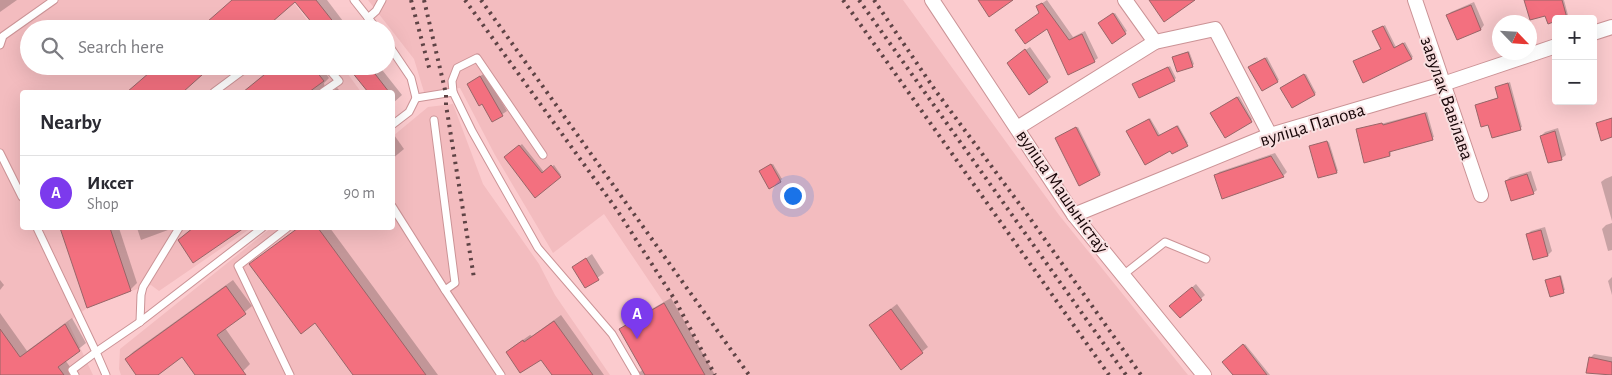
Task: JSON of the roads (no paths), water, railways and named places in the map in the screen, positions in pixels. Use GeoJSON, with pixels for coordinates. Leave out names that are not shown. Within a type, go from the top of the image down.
{"type":"FeatureCollection","features":[{"type":"Feature","properties":{"kind":"street","name":"вуліца Машыністаў"},"geometry":{"type":"LineString","coordinates":[[932,0],[1074,215],[1204,375]]}},
{"type":"Feature","properties":{"kind":"street"},"geometry":{"type":"LineString","coordinates":[[1125,0],[1155,42]]}},
{"type":"Feature","properties":{"kind":"street","name":"завулак Вавілава"},"geometry":{"type":"LineString","coordinates":[[1415,0],[1481,196]]}},
{"type":"Feature","properties":{"kind":"street"},"geometry":{"type":"LineString","coordinates":[[1597,32],[1612,27]]}},
{"type":"Feature","properties":{"kind":"street"},"geometry":{"type":"LineString","coordinates":[[1017,128],[1155,42],[1215,29],[1270,135]]}},
{"type":"Feature","properties":{"kind":"street","name":"вуліца Папова"},"geometry":{"type":"LineString","coordinates":[[1074,215],[1270,135],[1443,84],[1552,47]]}},
{"type":"Feature","properties":{"kind":"lane"},"geometry":{"type":"LineString","coordinates":[[26,20],[54,0]]}},
{"type":"Feature","properties":{"kind":"lane"},"geometry":{"type":"LineString","coordinates":[[354,0],[368,18],[376,11],[382,0]]}},
{"type":"Feature","properties":{"kind":"lane"},"geometry":{"type":"LineString","coordinates":[[0,45],[3,36],[20,24]]}},
{"type":"Feature","properties":{"kind":"lane"},"geometry":{"type":"LineString","coordinates":[[395,55],[410,78],[416,98],[409,112],[395,123]]}},
{"type":"Feature","properties":{"kind":"lane"},"geometry":{"type":"LineString","coordinates":[[543,155],[477,58],[456,68],[452,82],[453,92],[472,132],[538,248],[612,334],[636,375]]}},
{"type":"Feature","properties":{"kind":"lane"},"geometry":{"type":"LineString","coordinates":[[217,90],[237,75]]}},
{"type":"Feature","properties":{"kind":"lane"},"geometry":{"type":"LineString","coordinates":[[326,90],[339,81],[334,75]]}},
{"type":"Feature","properties":{"kind":"lane"},"geometry":{"type":"LineString","coordinates":[[416,98],[453,92]]}},
{"type":"Feature","properties":{"kind":"lane"},"geometry":{"type":"LineString","coordinates":[[434,120],[455,283],[445,290]]}},
{"type":"Feature","properties":{"kind":"lane"},"geometry":{"type":"LineString","coordinates":[[0,153],[20,192]]}},
{"type":"Feature","properties":{"kind":"lane"},"geometry":{"type":"LineString","coordinates":[[395,211],[501,375]]}},
{"type":"Feature","properties":{"kind":"lane"},"geometry":{"type":"LineString","coordinates":[[38,230],[106,375]]}},
{"type":"Feature","properties":{"kind":"lane"},"geometry":{"type":"LineString","coordinates":[[140,322],[143,287],[178,230]]}},
{"type":"Feature","properties":{"kind":"lane"},"geometry":{"type":"LineString","coordinates":[[75,375],[72,370],[140,322],[259,230]]}},
{"type":"Feature","properties":{"kind":"lane"},"geometry":{"type":"LineString","coordinates":[[284,230],[238,266],[290,375]]}},
{"type":"Feature","properties":{"kind":"lane"},"geometry":{"type":"LineString","coordinates":[[1123,274],[1164,242],[1206,258]]}},
{"type":"Feature","properties":{"kind":"railway"},"geometry":{"type":"LineString","coordinates":[[411,0],[430,71]]}},
{"type":"Feature","properties":{"kind":"railway"},"geometry":{"type":"LineString","coordinates":[[424,0],[446,94],[446,105],[474,278]]}},
{"type":"Feature","properties":{"kind":"railway"},"geometry":{"type":"LineString","coordinates":[[465,0],[617,210],[675,300],[715,375]]}},
{"type":"Feature","properties":{"kind":"railway"},"geometry":{"type":"LineString","coordinates":[[481,0],[749,375]]}},
{"type":"Feature","properties":{"kind":"railway"},"geometry":{"type":"LineString","coordinates":[[843,0],[1109,375]]}},
{"type":"Feature","properties":{"kind":"railway"},"geometry":{"type":"LineString","coordinates":[[859,0],[1126,375]]}},
{"type":"Feature","properties":{"kind":"railway"},"geometry":{"type":"LineString","coordinates":[[874,0],[935,90],[1029,217],[1141,375]]}},
{"type":"Feature","properties":{"kind":"place","name":"Иксет"},"geometry":{"type":"Point","coordinates":[637,339]}}]}
